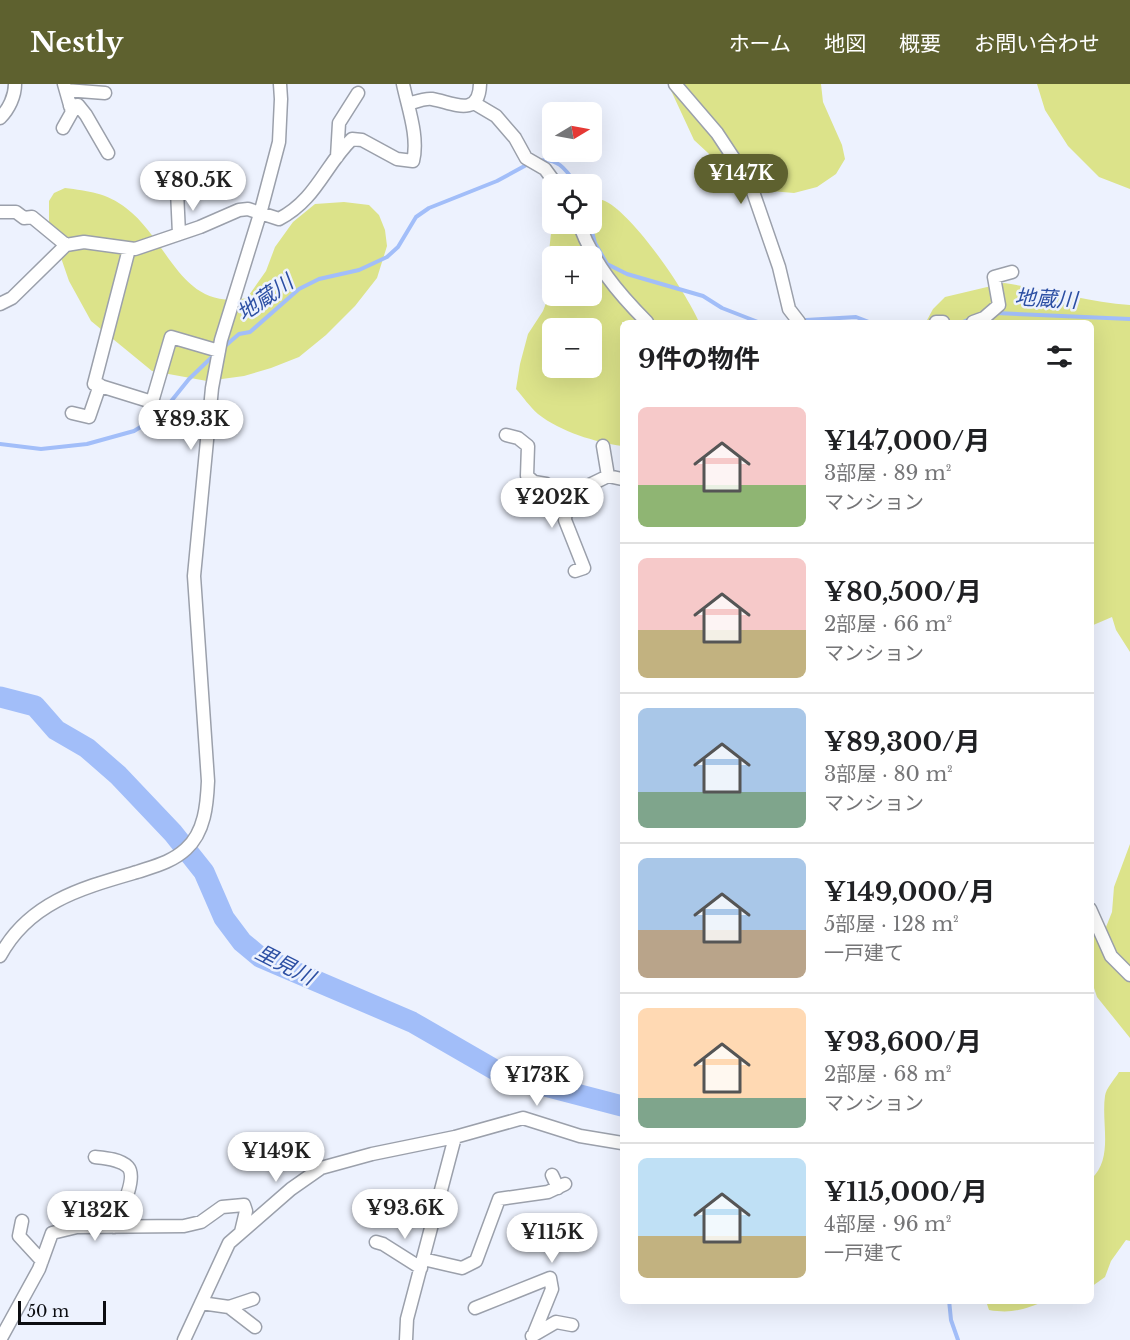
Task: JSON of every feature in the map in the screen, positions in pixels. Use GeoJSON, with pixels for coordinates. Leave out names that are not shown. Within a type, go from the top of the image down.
{"type":"FeatureCollection","features":[{"type":"Feature","properties":{"kind":"street"},"geometry":{"type":"LineString","coordinates":[[0,118],[11,100],[15,84]]}},
{"type":"Feature","properties":{"kind":"street"},"geometry":{"type":"LineString","coordinates":[[0,956],[21,927],[46,906],[80,889],[172,860],[188,848],[207,810],[208,781],[194,576],[212,388],[219,351],[279,142],[280,84]]}},
{"type":"Feature","properties":{"kind":"street"},"geometry":{"type":"LineString","coordinates":[[0,304],[12,298],[66,245],[84,242],[135,249],[239,210],[248,209],[279,219],[293,212],[313,193],[352,139],[362,140],[397,159],[413,161],[415,153],[403,84]]}},
{"type":"Feature","properties":{"kind":"street"},"geometry":{"type":"LineString","coordinates":[[408,104],[430,99],[461,107],[474,103],[480,93],[480,84]]}},
{"type":"Feature","properties":{"kind":"street"},"geometry":{"type":"LineString","coordinates":[[675,84],[717,133],[750,183],[779,267],[789,309],[797,320]]}},
{"type":"Feature","properties":{"kind":"street"},"geometry":{"type":"LineString","coordinates":[[63,128],[72,112],[65,87],[105,93]]}},
{"type":"Feature","properties":{"kind":"street"},"geometry":{"type":"LineString","coordinates":[[337,157],[339,123],[358,93]]}},
{"type":"Feature","properties":{"kind":"street"},"geometry":{"type":"LineString","coordinates":[[474,103],[496,116],[515,138],[526,158],[545,169],[549,174]]}},
{"type":"Feature","properties":{"kind":"street"},"geometry":{"type":"LineString","coordinates":[[70,106],[78,105],[108,153]]}},
{"type":"Feature","properties":{"kind":"street"},"geometry":{"type":"LineString","coordinates":[[177,191],[179,234]]}},
{"type":"Feature","properties":{"kind":"street"},"geometry":{"type":"LineString","coordinates":[[0,212],[16,212],[24,218],[32,217],[66,245]]}},
{"type":"Feature","properties":{"kind":"street"},"geometry":{"type":"LineString","coordinates":[[583,234],[588,247],[614,289],[645,320]]}},
{"type":"Feature","properties":{"kind":"street"},"geometry":{"type":"LineString","coordinates":[[129,249],[96,354],[94,384],[152,402],[171,337],[219,351]]}},
{"type":"Feature","properties":{"kind":"street"},"geometry":{"type":"LineString","coordinates":[[978,320],[999,305],[994,277],[1012,272]]}},
{"type":"Feature","properties":{"kind":"street"},"geometry":{"type":"LineString","coordinates":[[72,413],[89,417],[100,385]]}},
{"type":"Feature","properties":{"kind":"street"},"geometry":{"type":"LineString","coordinates":[[506,435],[518,438],[528,446],[527,476],[534,482],[546,484],[567,496]]}},
{"type":"Feature","properties":{"kind":"street"},"geometry":{"type":"LineString","coordinates":[[603,447],[608,476]]}},
{"type":"Feature","properties":{"kind":"street"},"geometry":{"type":"LineString","coordinates":[[567,496],[608,476],[620,479]]}},
{"type":"Feature","properties":{"kind":"street"},"geometry":{"type":"LineString","coordinates":[[567,496],[565,520],[584,568],[575,571]]}},
{"type":"Feature","properties":{"kind":"street"},"geometry":{"type":"LineString","coordinates":[[1094,918],[1111,956],[1130,975]]}},
{"type":"Feature","properties":{"kind":"street"},"geometry":{"type":"LineString","coordinates":[[184,1340],[229,1243],[291,1190],[321,1168],[372,1154],[455,1137],[523,1118],[580,1136],[620,1143]]}},
{"type":"Feature","properties":{"kind":"street"},"geometry":{"type":"LineString","coordinates":[[406,1340],[407,1319],[455,1137]]}},
{"type":"Feature","properties":{"kind":"street"},"geometry":{"type":"LineString","coordinates":[[95,1157],[112,1159],[127,1166],[130,1170],[129,1191],[114,1227]]}},
{"type":"Feature","properties":{"kind":"street"},"geometry":{"type":"LineString","coordinates":[[376,1242],[422,1264],[462,1268],[476,1261],[500,1199],[548,1192],[561,1186],[552,1175]]}},
{"type":"Feature","properties":{"kind":"street"},"geometry":{"type":"LineString","coordinates":[[0,1340],[42,1261],[52,1233],[77,1227],[184,1226],[201,1222],[222,1207],[244,1205],[246,1210],[241,1232]]}},
{"type":"Feature","properties":{"kind":"street"},"geometry":{"type":"LineString","coordinates":[[22,1221],[19,1236],[42,1261]]}},
{"type":"Feature","properties":{"kind":"street"},"geometry":{"type":"LineString","coordinates":[[476,1308],[550,1278],[552,1289],[529,1338]]}},
{"type":"Feature","properties":{"kind":"street"},"geometry":{"type":"LineString","coordinates":[[201,1303],[229,1307],[253,1299]]}},
{"type":"Feature","properties":{"kind":"street"},"geometry":{"type":"LineString","coordinates":[[229,1307],[255,1327]]}},
{"type":"Feature","properties":{"kind":"street"},"geometry":{"type":"LineString","coordinates":[[529,1338],[556,1323],[573,1325]]}},
{"type":"Feature","properties":{"kind":"green space"},"geometry":{"type":"Polygon","coordinates":[[[668,84],[821,84],[823,102],[842,145],[845,159],[836,174],[817,187],[794,193],[747,189],[694,140],[668,84]]]}},
{"type":"Feature","properties":{"kind":"green space"},"geometry":{"type":"Polygon","coordinates":[[[1037,84],[1130,84],[1130,189],[1099,177],[1068,146],[1045,110],[1037,84]]]}},
{"type":"Feature","properties":{"kind":"green space"},"geometry":{"type":"Polygon","coordinates":[[[65,188],[97,194],[119,203],[141,222],[191,284],[206,294],[224,299],[247,298],[266,271],[275,247],[293,222],[315,204],[344,202],[369,205],[379,215],[385,230],[387,246],[377,278],[355,306],[326,335],[299,357],[244,376],[207,381],[152,371],[91,321],[69,281],[49,223],[49,201],[54,193],[65,188]]]}},
{"type":"Feature","properties":{"kind":"green space"},"geometry":{"type":"Polygon","coordinates":[[[602,200],[605,201],[617,209],[644,238],[683,292],[698,320],[620,320],[620,446],[590,439],[557,426],[538,414],[516,389],[528,334],[545,306],[602,306],[602,246],[550,246],[551,234],[602,234],[602,200]]]}},
{"type":"Feature","properties":{"kind":"green space"},"geometry":{"type":"Polygon","coordinates":[[[1004,283],[1130,305],[1130,652],[1116,630],[1112,617],[1094,625],[1094,320],[927,320],[933,309],[945,297],[1004,283]]]}},
{"type":"Feature","properties":{"kind":"green space"},"geometry":{"type":"Polygon","coordinates":[[[1130,844],[1130,1038],[1097,997],[1094,988],[1094,930],[1106,927],[1112,912],[1114,887],[1130,844]]]}},
{"type":"Feature","properties":{"kind":"green space"},"geometry":{"type":"Polygon","coordinates":[[[1119,1072],[1130,1072],[1130,1241],[1126,1240],[1111,1261],[1105,1277],[1094,1285],[1094,1176],[1098,1171],[1104,1151],[1104,1107],[1109,1087],[1119,1072]]]}},
{"type":"Feature","properties":{"kind":"green space"},"geometry":{"type":"Polygon","coordinates":[[[987,1304],[1037,1304],[1012,1311],[989,1310],[987,1304]]]}},
{"type":"Feature","properties":{"kind":"waterway","name":"地蔵川"},"geometry":{"type":"LineString","coordinates":[[537,161],[555,162],[569,174]]}},
{"type":"Feature","properties":{"kind":"waterway","name":"地蔵川"},"geometry":{"type":"LineString","coordinates":[[224,347],[239,334],[250,332],[299,289],[319,279],[359,270],[387,257],[398,247],[416,217],[429,208],[497,181],[530,163]]}},
{"type":"Feature","properties":{"kind":"waterway","name":"地蔵川"},"geometry":{"type":"LineString","coordinates":[[593,234],[607,264],[627,274],[703,296],[722,308],[753,320]]}},
{"type":"Feature","properties":{"kind":"waterway","name":"地蔵川"},"geometry":{"type":"LineString","coordinates":[[996,313],[1130,319]]}},
{"type":"Feature","properties":{"kind":"waterway","name":"地蔵川"},"geometry":{"type":"LineString","coordinates":[[806,320],[856,317],[864,320]]}},
{"type":"Feature","properties":{"kind":"waterway","name":"地蔵川"},"geometry":{"type":"LineString","coordinates":[[968,320],[972,318]]}},
{"type":"Feature","properties":{"kind":"waterway","name":"地蔵川"},"geometry":{"type":"LineString","coordinates":[[0,444],[41,449],[87,444],[134,431],[160,415],[189,379],[213,356]]}},
{"type":"Feature","properties":{"kind":"waterway","name":"里見川"},"geometry":{"type":"LineString","coordinates":[[0,697],[35,706],[56,730],[87,748],[118,775],[173,833],[204,872],[224,918],[242,942],[260,957],[412,1022],[497,1071],[526,1081],[620,1105]]}},
{"type":"Feature","properties":{"kind":"waterway"},"geometry":{"type":"LineString","coordinates":[[949,1304],[951,1320],[958,1340]]}}]}
